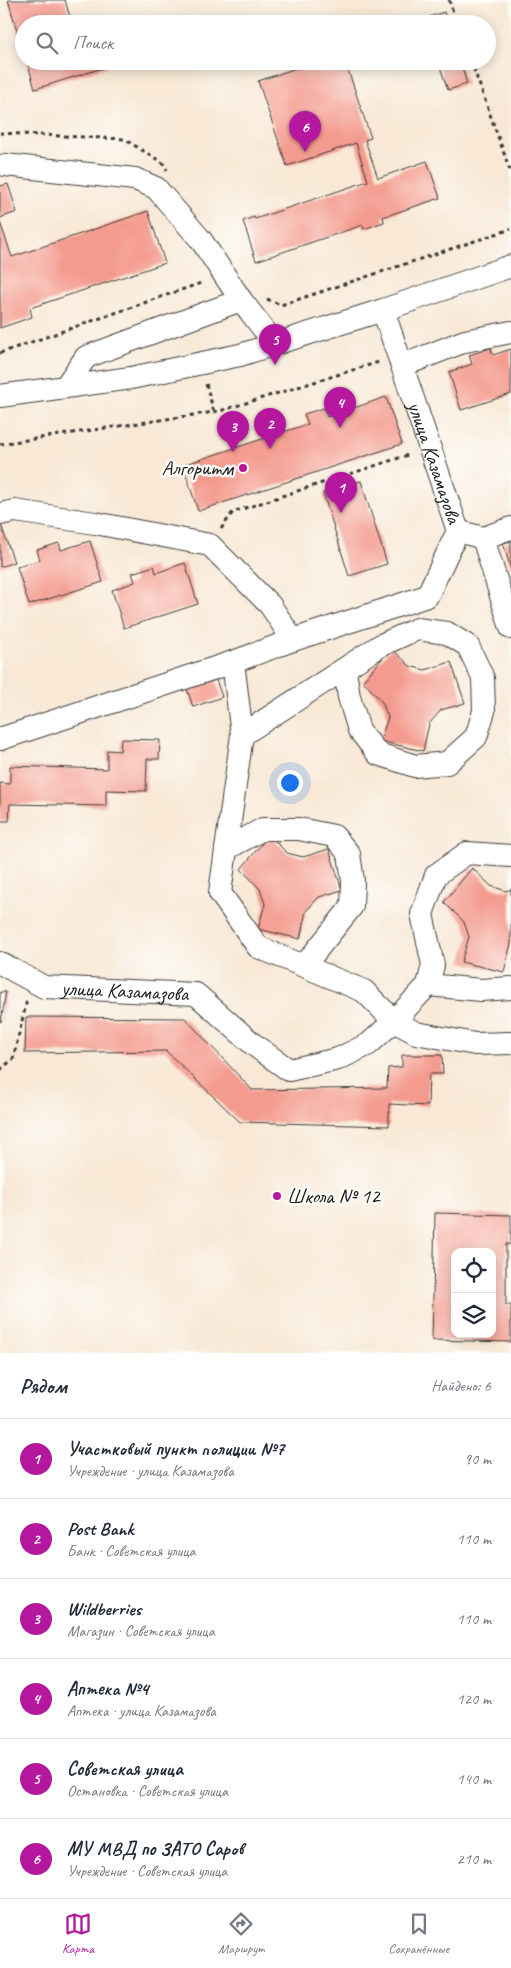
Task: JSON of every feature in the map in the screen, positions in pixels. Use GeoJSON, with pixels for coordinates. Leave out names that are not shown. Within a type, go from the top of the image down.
{"type":"FeatureCollection","features":[{"type":"Feature","properties":{"kind":"street"},"geometry":{"type":"LineString","coordinates":[[6,166],[135,179],[156,188],[201,240],[275,344]]}},
{"type":"Feature","properties":{"kind":"street"},"geometry":{"type":"LineString","coordinates":[[0,396],[131,378],[240,355],[384,310],[511,266]]}},
{"type":"Feature","properties":{"kind":"street"},"geometry":{"type":"LineString","coordinates":[[65,388],[86,357],[242,300]]}},
{"type":"Feature","properties":{"kind":"street","name":"улица Казамазова"},"geometry":{"type":"LineString","coordinates":[[384,310],[458,531],[483,538],[511,628]]}},
{"type":"Feature","properties":{"kind":"street"},"geometry":{"type":"LineString","coordinates":[[402,360],[464,341],[511,332]]}},
{"type":"Feature","properties":{"kind":"street"},"geometry":{"type":"LineString","coordinates":[[0,514],[15,511],[95,523],[210,545],[270,604],[292,640]]}},
{"type":"Feature","properties":{"kind":"street"},"geometry":{"type":"LineString","coordinates":[[483,538],[511,528]]}},
{"type":"Feature","properties":{"kind":"street"},"geometry":{"type":"LineString","coordinates":[[0,740],[427,596],[458,531]]}},
{"type":"Feature","properties":{"kind":"street"},"geometry":{"type":"LineString","coordinates":[[242,735],[381,645],[417,628],[447,633],[468,646],[483,678],[484,711],[476,737],[447,762],[415,766],[378,754],[360,730],[349,697],[345,670]]}},
{"type":"Feature","properties":{"kind":"street"},"geometry":{"type":"LineString","coordinates":[[233,662],[242,735],[220,893],[258,947],[364,992],[394,1021],[416,1033],[474,1044],[511,1043]]}},
{"type":"Feature","properties":{"kind":"street"},"geometry":{"type":"LineString","coordinates":[[226,849],[263,828],[299,829],[334,836],[349,854],[353,881],[352,906],[304,966]]}},
{"type":"Feature","properties":{"kind":"street"},"geometry":{"type":"LineString","coordinates":[[394,1021],[428,985],[433,966],[422,914],[436,875],[467,853],[511,856]]}},
{"type":"Feature","properties":{"kind":"street","name":"улица Казамазова"},"geometry":{"type":"LineString","coordinates":[[0,962],[44,987],[196,994],[254,1045],[289,1070],[338,1059],[369,1044],[394,1021]]}},
{"type":"Feature","properties":{"kind":"street"},"geometry":{"type":"LineString","coordinates":[[428,985],[481,990],[511,988]]}},
{"type":"Feature","properties":{"kind":"path"},"geometry":{"type":"LineString","coordinates":[[448,0],[454,15]]}},
{"type":"Feature","properties":{"kind":"path"},"geometry":{"type":"LineString","coordinates":[[474,70],[511,173]]}},
{"type":"Feature","properties":{"kind":"path"},"geometry":{"type":"LineString","coordinates":[[0,444],[214,412],[402,360]]}},
{"type":"Feature","properties":{"kind":"path"},"geometry":{"type":"LineString","coordinates":[[206,380],[214,412]]}},
{"type":"Feature","properties":{"kind":"path"},"geometry":{"type":"LineString","coordinates":[[210,545],[233,512],[431,447]]}},
{"type":"Feature","properties":{"kind":"path"},"geometry":{"type":"LineString","coordinates":[[0,1070],[13,1058],[32,980]]}},
{"type":"Feature","properties":{"kind":"building"},"geometry":{"type":"Polygon","coordinates":[[[8,0],[65,0],[69,15],[15,15],[15,23],[8,0]]]}},
{"type":"Feature","properties":{"kind":"building"},"geometry":{"type":"Polygon","coordinates":[[[30,70],[96,70],[35,89],[30,70]]]}},
{"type":"Feature","properties":{"kind":"building"},"geometry":{"type":"Polygon","coordinates":[[[290,70],[348,70],[371,138],[365,140],[378,178],[427,161],[440,198],[383,217],[384,222],[364,229],[363,225],[256,261],[243,221],[254,217],[255,219],[368,181],[356,143],[287,166],[258,81],[290,70]]]}},
{"type":"Feature","properties":{"kind":"building"},"geometry":{"type":"Polygon","coordinates":[[[441,70],[463,70],[467,84],[448,90],[441,70]]]}},
{"type":"Feature","properties":{"kind":"building"},"geometry":{"type":"Polygon","coordinates":[[[8,184],[17,212],[0,218],[0,186],[8,184]]]}},
{"type":"Feature","properties":{"kind":"building"},"geometry":{"type":"Polygon","coordinates":[[[148,211],[165,263],[30,308],[32,317],[0,328],[0,222],[12,257],[148,211]]]}},
{"type":"Feature","properties":{"kind":"building"},"geometry":{"type":"Polygon","coordinates":[[[491,348],[493,355],[511,349],[511,394],[461,410],[449,372],[472,364],[469,355],[491,348]]]}},
{"type":"Feature","properties":{"kind":"building"},"geometry":{"type":"Polygon","coordinates":[[[386,397],[402,444],[198,511],[183,465],[308,424],[304,414],[324,408],[327,417],[386,397]]]}},
{"type":"Feature","properties":{"kind":"building"},"geometry":{"type":"Polygon","coordinates":[[[361,481],[387,564],[349,576],[323,493],[361,481]]]}},
{"type":"Feature","properties":{"kind":"building"},"geometry":{"type":"Polygon","coordinates":[[[0,522],[14,562],[0,567],[0,522]]]}},
{"type":"Feature","properties":{"kind":"building"},"geometry":{"type":"Polygon","coordinates":[[[90,541],[103,582],[29,605],[17,567],[40,560],[37,550],[59,543],[61,550],[90,541]]]}},
{"type":"Feature","properties":{"kind":"building"},"geometry":{"type":"Polygon","coordinates":[[[511,541],[511,569],[503,543],[511,541]]]}},
{"type":"Feature","properties":{"kind":"building"},"geometry":{"type":"Polygon","coordinates":[[[185,563],[198,604],[124,628],[112,590],[135,582],[132,573],[154,566],[156,573],[185,563]]]}},
{"type":"Feature","properties":{"kind":"building"},"geometry":{"type":"Polygon","coordinates":[[[391,648],[410,666],[425,670],[451,662],[465,703],[441,710],[429,724],[423,751],[380,741],[388,717],[382,702],[363,681],[391,648]]]}},
{"type":"Feature","properties":{"kind":"building"},"geometry":{"type":"Polygon","coordinates":[[[216,680],[222,697],[193,707],[187,689],[216,680]]]}},
{"type":"Feature","properties":{"kind":"building"},"geometry":{"type":"Polygon","coordinates":[[[121,739],[160,740],[159,759],[147,759],[146,791],[106,790],[106,806],[10,804],[9,821],[0,821],[0,783],[10,784],[10,766],[107,769],[107,750],[120,751],[121,739]]]}},
{"type":"Feature","properties":{"kind":"building"},"geometry":{"type":"Polygon","coordinates":[[[269,835],[287,853],[303,857],[329,849],[342,890],[319,897],[306,911],[300,939],[258,929],[265,904],[260,889],[241,869],[269,835]]]}},
{"type":"Feature","properties":{"kind":"building"},"geometry":{"type":"Polygon","coordinates":[[[472,868],[491,886],[506,891],[511,889],[511,943],[504,972],[461,962],[469,937],[464,922],[444,902],[472,868]]]}},
{"type":"Feature","properties":{"kind":"building"},"geometry":{"type":"Polygon","coordinates":[[[0,992],[6,992],[1,1022],[0,1022],[0,992]]]}},
{"type":"Feature","properties":{"kind":"building"},"geometry":{"type":"Polygon","coordinates":[[[26,1017],[185,1018],[252,1090],[387,1088],[388,1068],[402,1067],[402,1055],[442,1055],[443,1074],[429,1074],[428,1106],[389,1104],[389,1126],[240,1122],[166,1051],[25,1053],[26,1017]]]}},
{"type":"Feature","properties":{"kind":"building"},"geometry":{"type":"Polygon","coordinates":[[[435,1213],[511,1215],[511,1244],[506,1244],[506,1305],[511,1305],[511,1342],[432,1340],[435,1213]]]}},
{"type":"Feature","properties":{"kind":"place","name":"МУ МВД по ЗАТО Саров"},"geometry":{"type":"Point","coordinates":[305,152]}},
{"type":"Feature","properties":{"kind":"place","name":"Советская улица"},"geometry":{"type":"Point","coordinates":[275,365]}},
{"type":"Feature","properties":{"kind":"place","name":"Аптека №4"},"geometry":{"type":"Point","coordinates":[340,428]}},
{"type":"Feature","properties":{"kind":"place","name":"Post Bank"},"geometry":{"type":"Point","coordinates":[270,449]}},
{"type":"Feature","properties":{"kind":"place","name":"Wildberries"},"geometry":{"type":"Point","coordinates":[233,452]}},
{"type":"Feature","properties":{"kind":"place","name":"Алгоритм"},"geometry":{"type":"Point","coordinates":[243,468]}},
{"type":"Feature","properties":{"kind":"place","name":"Участковый пункт полиции №7"},"geometry":{"type":"Point","coordinates":[341,513]}},
{"type":"Feature","properties":{"kind":"place","name":"Школа № 12"},"geometry":{"type":"Point","coordinates":[277,1196]}}]}
